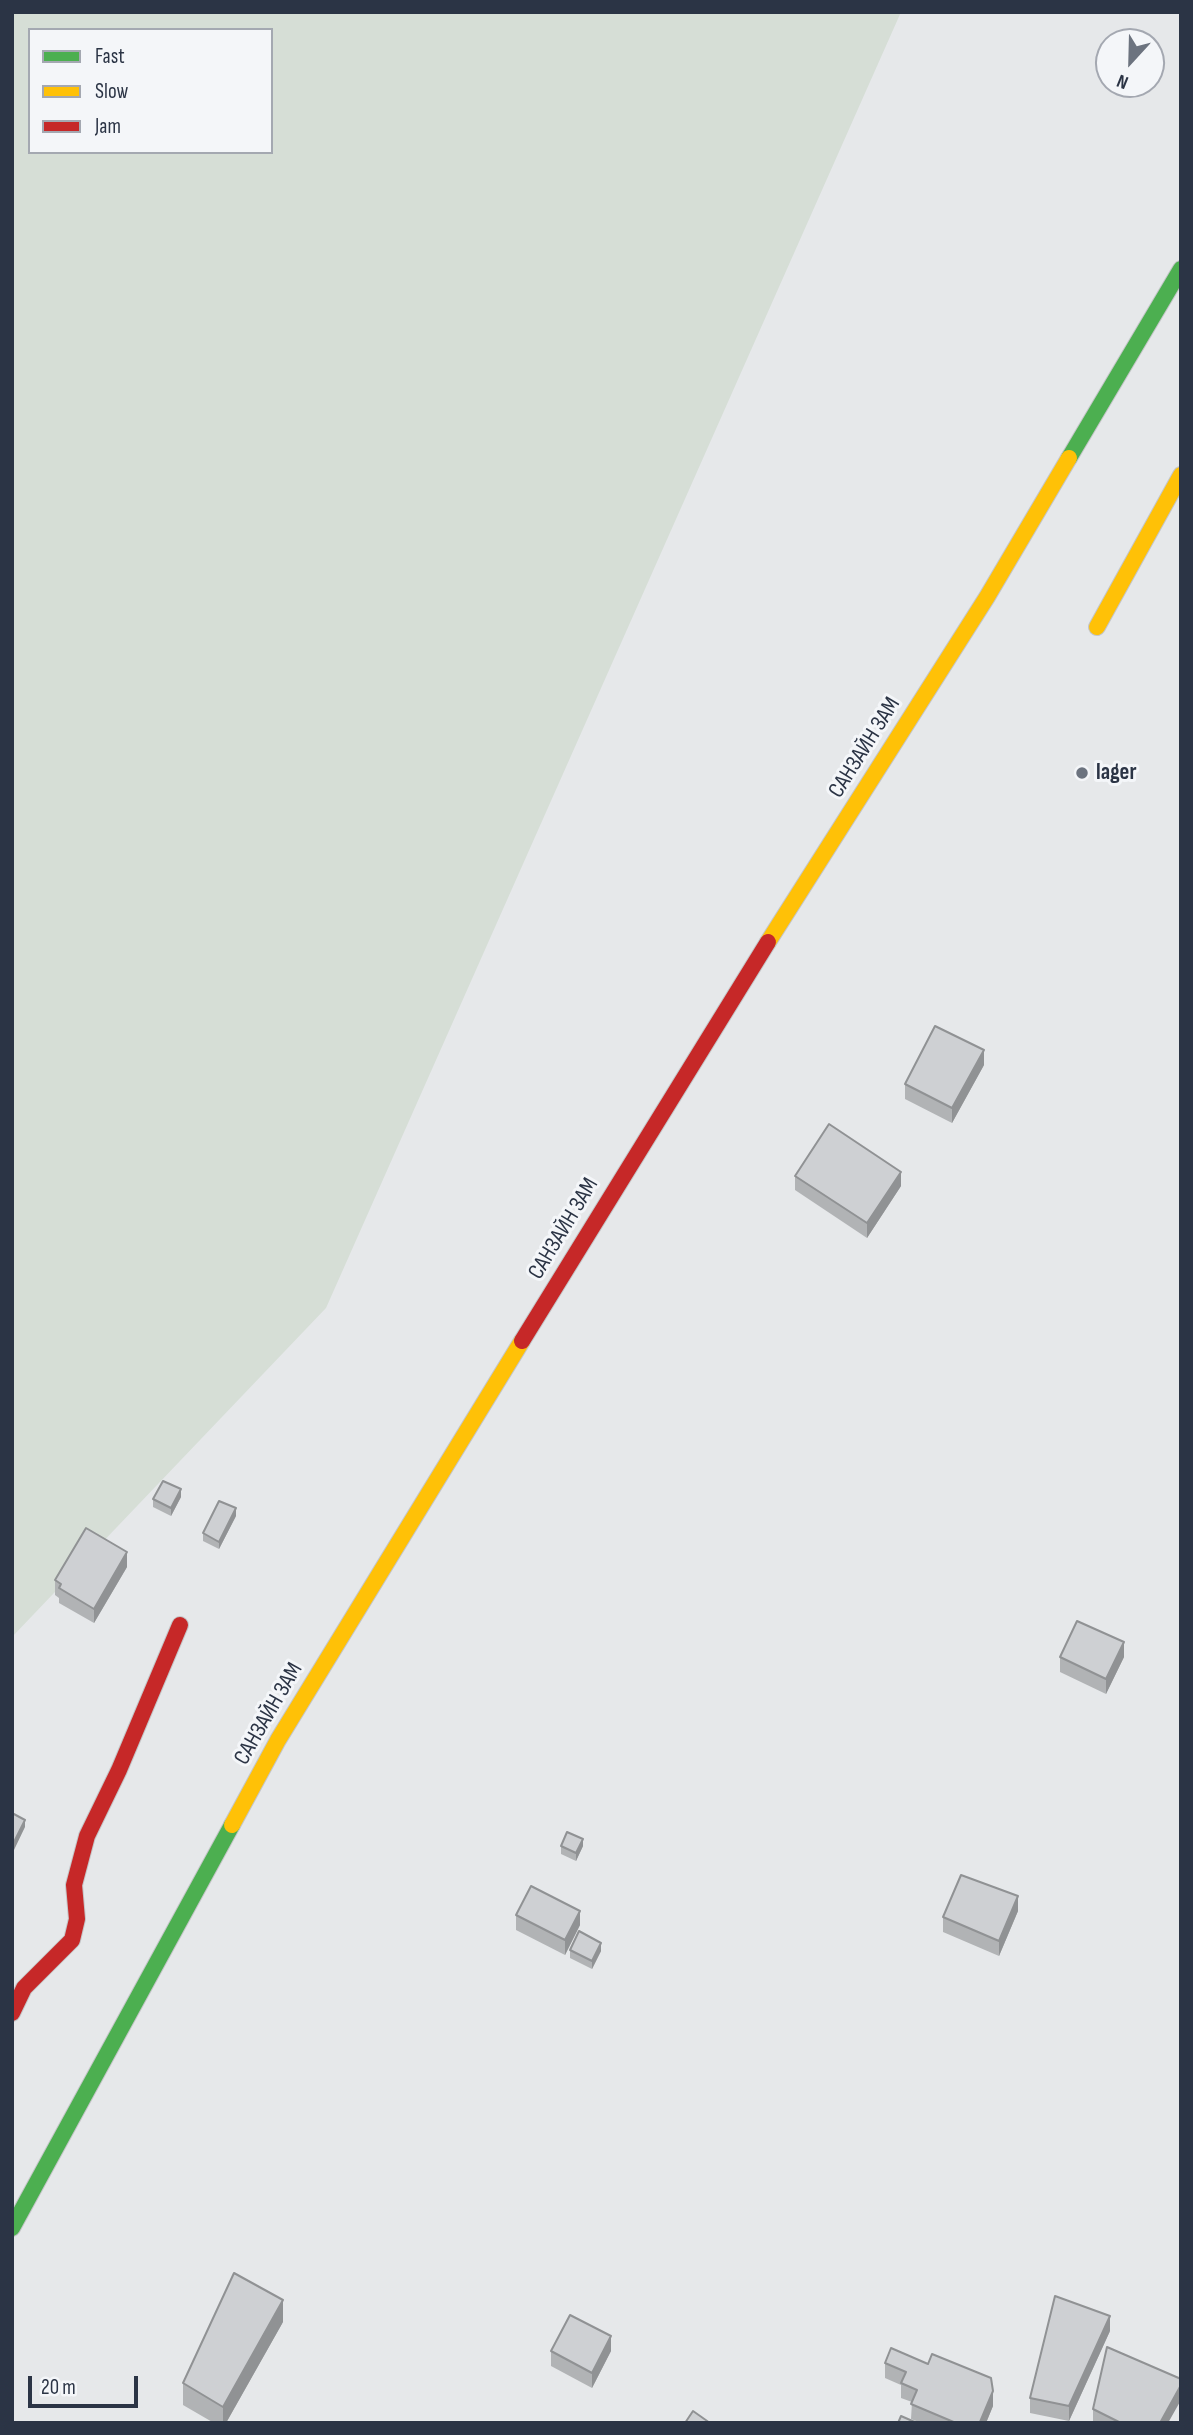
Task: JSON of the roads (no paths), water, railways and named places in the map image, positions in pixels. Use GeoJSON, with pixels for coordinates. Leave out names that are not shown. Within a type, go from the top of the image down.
{"type":"FeatureCollection","features":[{"type":"Feature","properties":{"kind":"main road","name":"САНЗАЙН ЗАМ"},"geometry":{"type":"LineString","coordinates":[[12,2228],[278,1740],[710,1033],[987,597],[1181,269]]}},
{"type":"Feature","properties":{"kind":"main road"},"geometry":{"type":"LineString","coordinates":[[1097,627],[1181,475]]}},
{"type":"Feature","properties":{"kind":"main road"},"geometry":{"type":"LineString","coordinates":[[12,2013],[24,1988],[72,1940],[77,1919],[75,1885],[87,1836],[119,1770],[180,1625]]}},
{"type":"Feature","properties":{"kind":"place","name":"lager"},"geometry":{"type":"Point","coordinates":[1082,773]}}]}
